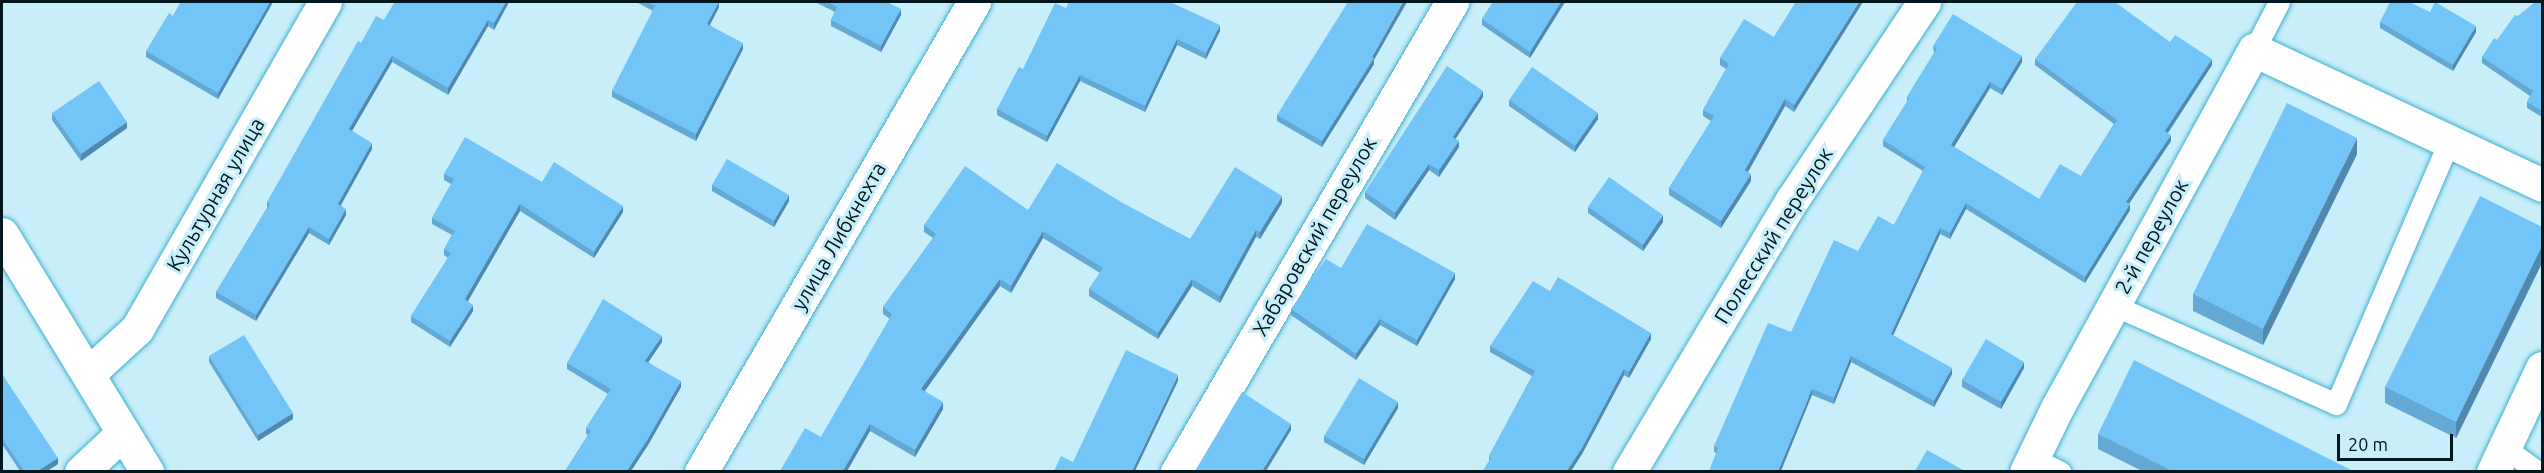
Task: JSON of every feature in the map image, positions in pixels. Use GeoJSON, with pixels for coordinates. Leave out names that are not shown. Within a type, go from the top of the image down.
{"type":"FeatureCollection","features":[{"type":"Feature","properties":{"kind":"street","name":"Культурная улица"},"geometry":{"type":"LineString","coordinates":[[88,374],[137,329],[325,2]]}},
{"type":"Feature","properties":{"kind":"street","name":"улица Либкнехта"},"geometry":{"type":"LineString","coordinates":[[701,471],[974,2]]}},
{"type":"Feature","properties":{"kind":"street","name":"Хабаровский переулок"},"geometry":{"type":"LineString","coordinates":[[1177,471],[1452,2]]}},
{"type":"Feature","properties":{"kind":"street","name":"Полесский переулок"},"geometry":{"type":"LineString","coordinates":[[1629,471],[1792,200],[1924,2]]}},
{"type":"Feature","properties":{"kind":"street"},"geometry":{"type":"LineString","coordinates":[[2254,50],[2542,184]]}},
{"type":"Feature","properties":{"kind":"street","name":"2-й переулок"},"geometry":{"type":"LineString","coordinates":[[2040,467],[2113,305],[2254,50]]}},
{"type":"Feature","properties":{"kind":"street"},"geometry":{"type":"LineString","coordinates":[[2,234],[147,471]]}},
{"type":"Feature","properties":{"kind":"street"},"geometry":{"type":"LineString","coordinates":[[2498,459],[2542,368]]}},
{"type":"Feature","properties":{"kind":"street"},"geometry":{"type":"LineString","coordinates":[[81,471],[123,434]]}},
{"type":"Feature","properties":{"kind":"lane","name":"2-й переулок"},"geometry":{"type":"LineString","coordinates":[[2254,50],[2279,2]]}},
{"type":"Feature","properties":{"kind":"lane"},"geometry":{"type":"LineString","coordinates":[[2113,305],[2336,404],[2449,141]]}},
{"type":"Feature","properties":{"kind":"lane"},"geometry":{"type":"LineString","coordinates":[[2498,459],[2538,471]]}},
{"type":"Feature","properties":{"kind":"building"},"geometry":{"type":"Polygon","coordinates":[[[181,2],[270,2],[218,93],[146,51],[169,13],[173,16],[181,2]]]}},
{"type":"Feature","properties":{"kind":"building"},"geometry":{"type":"Polygon","coordinates":[[[395,2],[506,2],[494,23],[488,20],[448,88],[392,56],[349,129],[372,143],[338,204],[346,209],[329,239],[309,227],[256,315],[216,292],[270,204],[267,202],[358,41],[361,43],[376,16],[384,20],[395,2]]]}},
{"type":"Feature","properties":{"kind":"building"},"geometry":{"type":"Polygon","coordinates":[[[647,2],[719,2],[707,24],[743,43],[696,134],[612,91],[655,6],[647,2]]]}},
{"type":"Feature","properties":{"kind":"building"},"geometry":{"type":"Polygon","coordinates":[[[827,2],[887,2],[901,9],[881,46],[831,20],[837,7],[827,2]]]}},
{"type":"Feature","properties":{"kind":"building"},"geometry":{"type":"Polygon","coordinates":[[[1069,2],[1170,2],[1220,25],[1206,53],[1177,39],[1145,106],[1080,75],[1047,136],[997,109],[1019,67],[1023,69],[1055,3],[1066,8],[1069,2]]]}},
{"type":"Feature","properties":{"kind":"building"},"geometry":{"type":"Polygon","coordinates":[[[1348,2],[1403,2],[1372,57],[1374,58],[1322,141],[1277,115],[1348,2]]]}},
{"type":"Feature","properties":{"kind":"building"},"geometry":{"type":"Polygon","coordinates":[[[1493,2],[1561,2],[1530,52],[1482,19],[1493,2]]]}},
{"type":"Feature","properties":{"kind":"building"},"geometry":{"type":"Polygon","coordinates":[[[1796,2],[1859,2],[1794,105],[1785,99],[1745,170],[1751,174],[1721,221],[1669,188],[1714,116],[1703,110],[1729,64],[1720,58],[1744,19],[1774,37],[1796,2]]]}},
{"type":"Feature","properties":{"kind":"building"},"geometry":{"type":"Polygon","coordinates":[[[2077,2],[2115,2],[2170,42],[2175,35],[2212,59],[2165,131],[2171,135],[2126,202],[2130,204],[2085,277],[1966,203],[1950,233],[1940,228],[1891,334],[1952,368],[1934,401],[1851,356],[1834,398],[1812,389],[1778,471],[1709,471],[1718,448],[1714,446],[1768,323],[1791,332],[1834,240],[1858,251],[1878,216],[1894,225],[1925,167],[1883,140],[1937,48],[1933,46],[1953,14],[2022,56],[2002,89],[1990,82],[1951,145],[2039,199],[2060,164],[2081,176],[2117,120],[2035,59],[2077,2]]]}},
{"type":"Feature","properties":{"kind":"building"},"geometry":{"type":"Polygon","coordinates":[[[2390,2],[2409,2],[2430,12],[2435,2],[2476,26],[2453,65],[2380,22],[2390,2]]]}},
{"type":"Feature","properties":{"kind":"building"},"geometry":{"type":"Polygon","coordinates":[[[2535,2],[2542,2],[2542,111],[2527,102],[2533,91],[2482,57],[2494,38],[2497,40],[2515,15],[2518,16],[2535,2]]]}},
{"type":"Feature","properties":{"kind":"building"},"geometry":{"type":"Polygon","coordinates":[[[1447,66],[1483,91],[1453,137],[1459,141],[1439,170],[1429,164],[1395,213],[1365,192],[1447,66]]]}},
{"type":"Feature","properties":{"kind":"building"},"geometry":{"type":"Polygon","coordinates":[[[1532,67],[1598,113],[1575,146],[1509,100],[1532,67]]]}},
{"type":"Feature","properties":{"kind":"building"},"geometry":{"type":"Polygon","coordinates":[[[99,81],[127,122],[81,154],[52,113],[99,81]]]}},
{"type":"Feature","properties":{"kind":"building"},"geometry":{"type":"Polygon","coordinates":[[[2287,103],[2357,138],[2263,329],[2193,294],[2287,103]]]}},
{"type":"Feature","properties":{"kind":"building"},"geometry":{"type":"Polygon","coordinates":[[[465,137],[542,182],[554,162],[623,206],[594,252],[520,204],[465,299],[473,305],[450,341],[411,316],[451,253],[444,249],[455,231],[432,218],[454,179],[444,174],[465,137]]]}},
{"type":"Feature","properties":{"kind":"building"},"geometry":{"type":"Polygon","coordinates":[[[727,159],[789,195],[774,221],[712,185],[727,159]]]}},
{"type":"Feature","properties":{"kind":"building"},"geometry":{"type":"Polygon","coordinates":[[[1057,163],[1126,205],[1190,239],[1235,167],[1282,196],[1260,232],[1256,230],[1220,296],[1192,279],[1158,333],[1089,289],[1103,268],[1043,231],[1011,286],[1000,279],[921,389],[943,402],[915,450],[870,424],[843,471],[780,471],[805,428],[821,437],[892,314],[883,307],[936,234],[924,225],[965,166],[1028,210],[1057,163]]]}},
{"type":"Feature","properties":{"kind":"building"},"geometry":{"type":"Polygon","coordinates":[[[1609,177],[1663,215],[1643,245],[1588,207],[1609,177]]]}},
{"type":"Feature","properties":{"kind":"building"},"geometry":{"type":"Polygon","coordinates":[[[2480,196],[2542,227],[2542,246],[2456,422],[2385,387],[2480,196]]]}},
{"type":"Feature","properties":{"kind":"building"},"geometry":{"type":"Polygon","coordinates":[[[1367,224],[1455,273],[1417,340],[1380,319],[1356,354],[1291,309],[1326,259],[1341,268],[1367,224]]]}},
{"type":"Feature","properties":{"kind":"building"},"geometry":{"type":"Polygon","coordinates":[[[1558,277],[1651,333],[1629,372],[1624,369],[1582,448],[1567,471],[1483,471],[1535,371],[1490,346],[1533,281],[1550,291],[1558,277]]]}},
{"type":"Feature","properties":{"kind":"building"},"geometry":{"type":"Polygon","coordinates":[[[603,299],[662,336],[645,361],[681,381],[627,471],[565,471],[591,431],[586,428],[611,389],[567,363],[603,299]]]}},
{"type":"Feature","properties":{"kind":"building"},"geometry":{"type":"Polygon","coordinates":[[[244,335],[293,413],[258,435],[209,356],[244,335]]]}},
{"type":"Feature","properties":{"kind":"building"},"geometry":{"type":"Polygon","coordinates":[[[1986,339],[2024,362],[2001,402],[1962,380],[1986,339]]]}},
{"type":"Feature","properties":{"kind":"building"},"geometry":{"type":"Polygon","coordinates":[[[1126,350],[1178,375],[1132,471],[1054,471],[1061,456],[1073,462],[1126,350]]]}},
{"type":"Feature","properties":{"kind":"building"},"geometry":{"type":"Polygon","coordinates":[[[2134,360],[2353,471],[2172,471],[2098,434],[2134,360]]]}},
{"type":"Feature","properties":{"kind":"building"},"geometry":{"type":"Polygon","coordinates":[[[2,374],[58,458],[38,471],[24,471],[2,438],[2,374]]]}},
{"type":"Feature","properties":{"kind":"building"},"geometry":{"type":"Polygon","coordinates":[[[1359,378],[1398,402],[1364,459],[1324,436],[1359,378]]]}},
{"type":"Feature","properties":{"kind":"building"},"geometry":{"type":"Polygon","coordinates":[[[1242,392],[1291,424],[1262,471],[1195,471],[1242,392]]]}},
{"type":"Feature","properties":{"kind":"building"},"geometry":{"type":"Polygon","coordinates":[[[1927,450],[1965,471],[1915,471],[1927,450]]]}}]}
